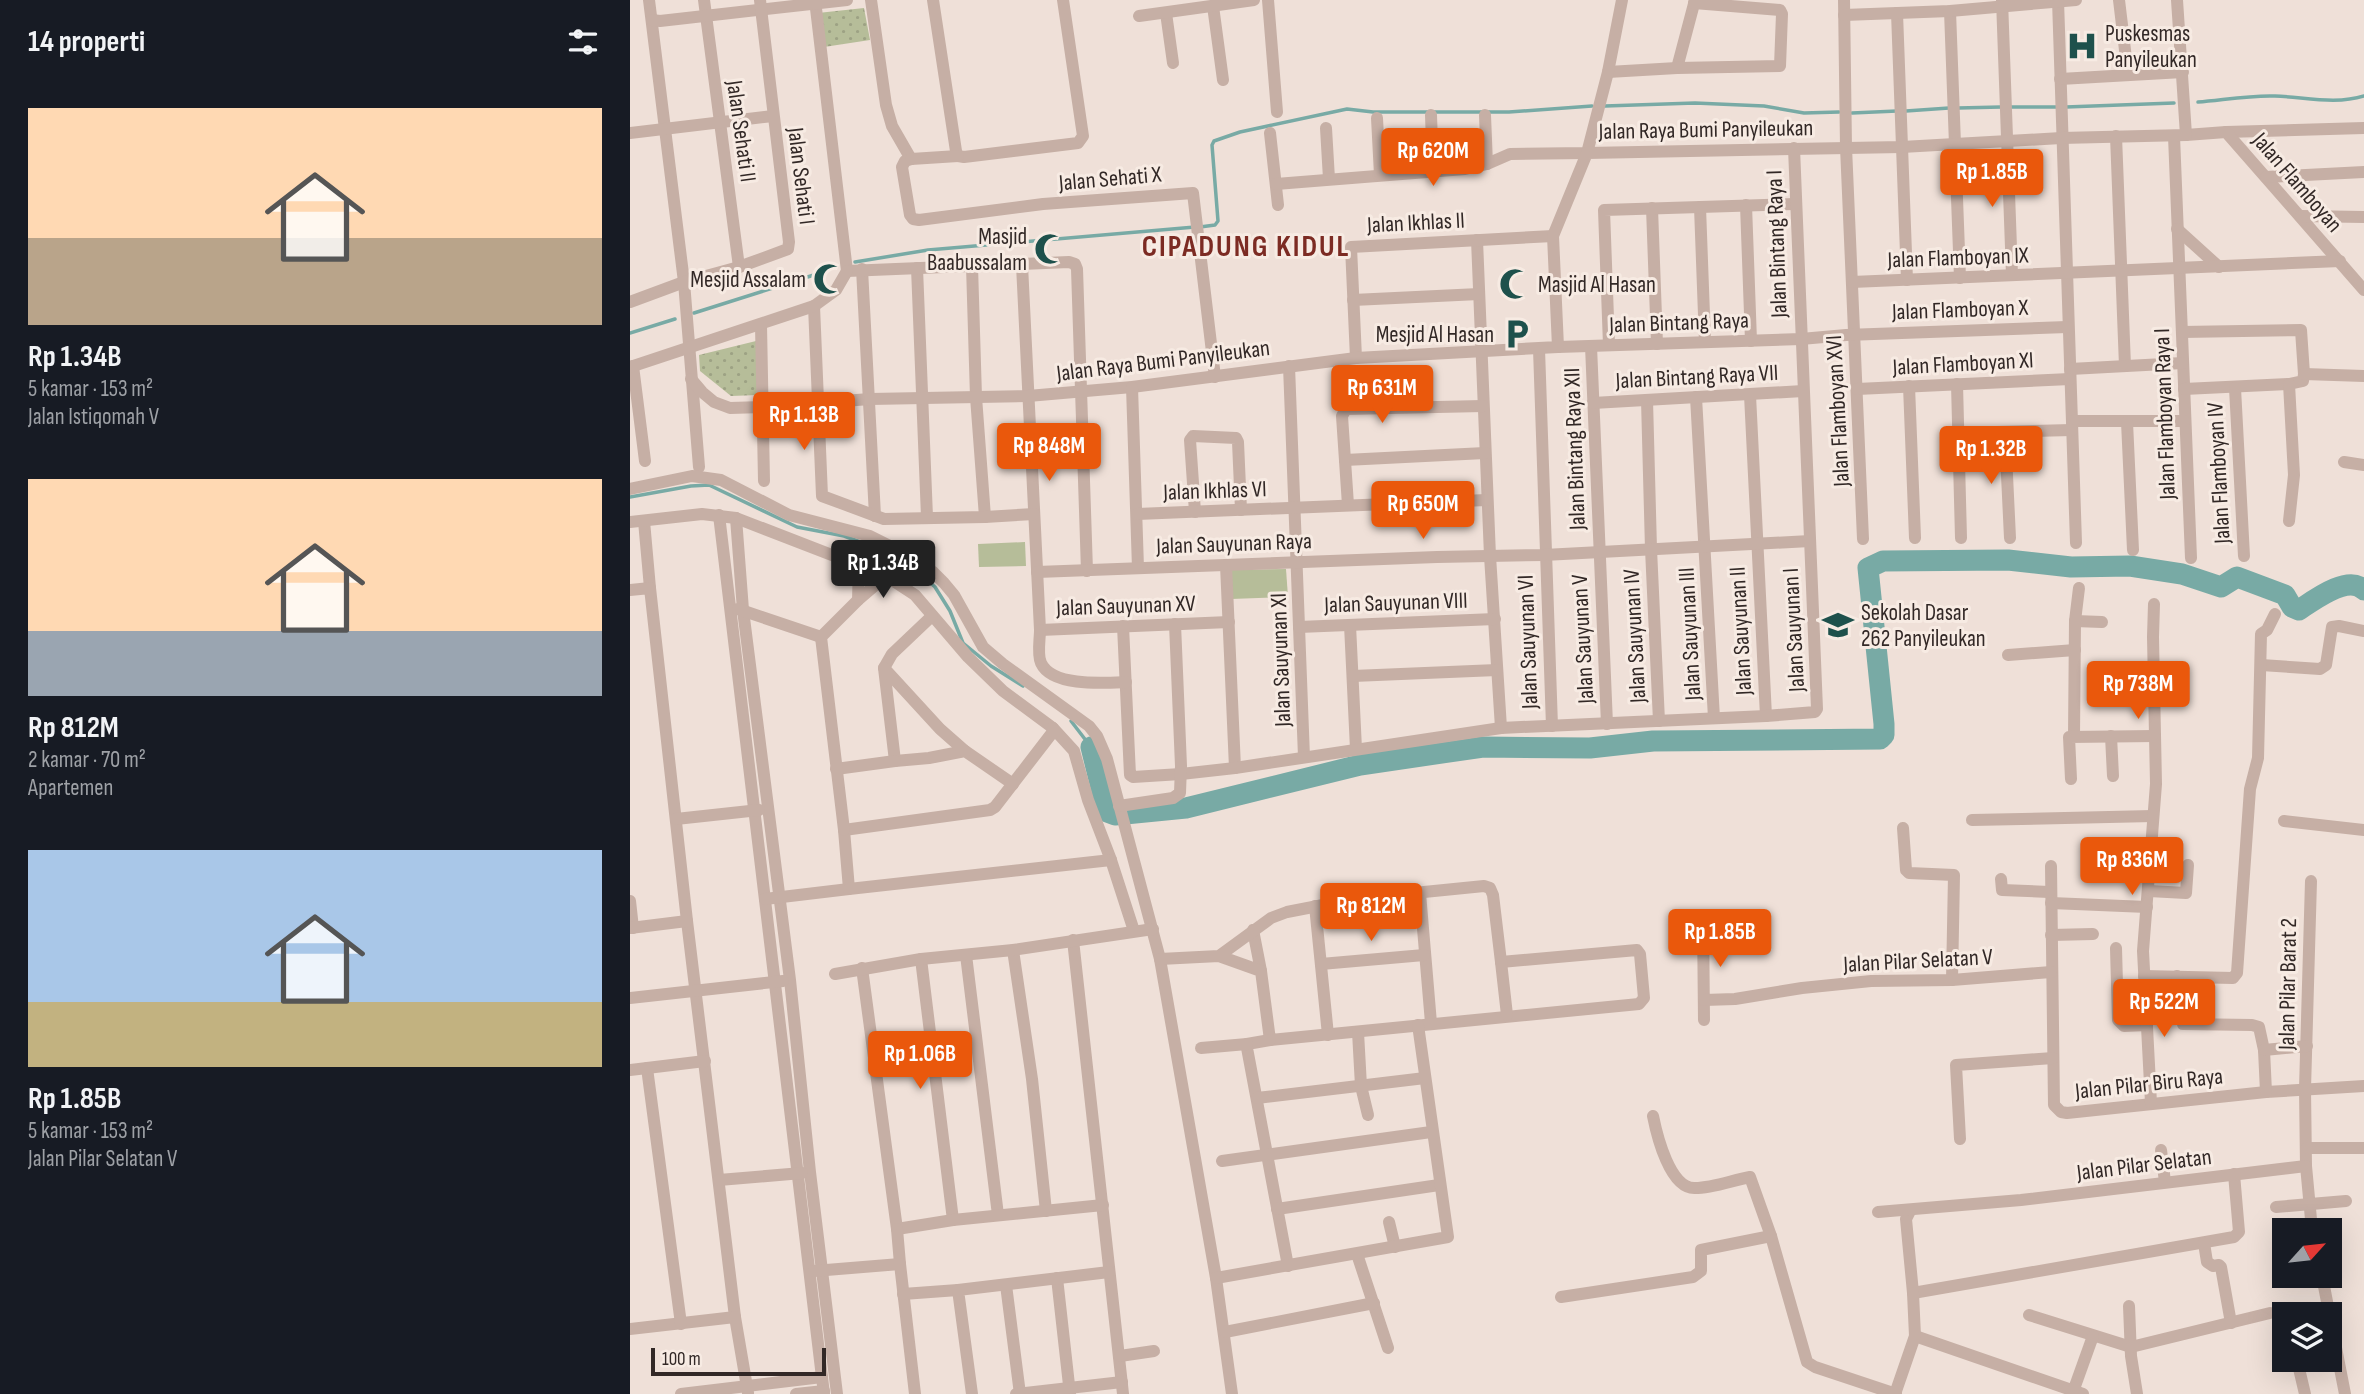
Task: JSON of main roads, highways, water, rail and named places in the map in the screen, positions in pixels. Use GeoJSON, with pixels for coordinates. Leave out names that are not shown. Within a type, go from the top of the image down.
{"type":"FeatureCollection","features":[{"type":"Feature","properties":{"kind":"waterway"},"geometry":{"type":"LineString","coordinates":[[2198,102],[2256,96],[2331,100],[2364,96]]}},
{"type":"Feature","properties":{"kind":"waterway"},"geometry":{"type":"LineString","coordinates":[[1605,106],[1695,103],[1764,106],[1804,113],[1839,112]]}},
{"type":"Feature","properties":{"kind":"waterway"},"geometry":{"type":"LineString","coordinates":[[2066,107],[2174,103]]}},
{"type":"Feature","properties":{"kind":"waterway"},"geometry":{"type":"LineString","coordinates":[[1200,227],[1215,225],[1218,221],[1212,145],[1214,141],[1240,132],[1347,109],[1373,112],[1509,112],[1592,106]]}},
{"type":"Feature","properties":{"kind":"waterway"},"geometry":{"type":"LineString","coordinates":[[1958,108],[2001,107]]}},
{"type":"Feature","properties":{"kind":"waterway"},"geometry":{"type":"LineString","coordinates":[[2010,107],[2056,107]]}},
{"type":"Feature","properties":{"kind":"waterway"},"geometry":{"type":"LineString","coordinates":[[1906,111],[1949,108]]}},
{"type":"Feature","properties":{"kind":"waterway"},"geometry":{"type":"LineString","coordinates":[[1852,113],[1897,111]]}},
{"type":"Feature","properties":{"kind":"waterway"},"geometry":{"type":"LineString","coordinates":[[855,262],[928,250],[1195,227]]}},
{"type":"Feature","properties":{"kind":"waterway"},"geometry":{"type":"LineString","coordinates":[[694,313],[817,274]]}},
{"type":"Feature","properties":{"kind":"waterway"},"geometry":{"type":"LineString","coordinates":[[630,333],[675,319]]}},
{"type":"Feature","properties":{"kind":"waterway"},"geometry":{"type":"LineString","coordinates":[[630,497],[709,485],[797,527],[844,536],[879,549],[913,567],[935,587],[950,611],[963,643],[991,666],[1023,686]]}},
{"type":"Feature","properties":{"kind":"waterway"},"geometry":{"type":"LineString","coordinates":[[1091,747],[1107,812],[1115,815],[1186,808],[1360,765],[1483,747],[1590,748],[1653,741],[1880,739],[1884,735],[1884,724],[1868,568],[1883,561],[2008,560],[2071,567],[2130,566],[2182,574],[2221,587],[2237,577],[2285,595],[2292,607],[2299,610],[2340,587],[2349,585],[2364,590]]}},
{"type":"Feature","properties":{"kind":"waterway"},"geometry":{"type":"LineString","coordinates":[[1071,721],[1091,747]]}},
{"type":"Feature","properties":{"kind":"place","name":"Puskesmas Panyileukan"},"geometry":{"type":"Point","coordinates":[2082,46]}},
{"type":"Feature","properties":{"kind":"place","name":"Masjid Baabussalam"},"geometry":{"type":"Point","coordinates":[1050,249]}},
{"type":"Feature","properties":{"kind":"place","name":"Mesjid Assalam"},"geometry":{"type":"Point","coordinates":[829,279]}},
{"type":"Feature","properties":{"kind":"place","name":"Masjid Al Hasan"},"geometry":{"type":"Point","coordinates":[1515,284]}},
{"type":"Feature","properties":{"kind":"place","name":"Mesjid Al Hasan"},"geometry":{"type":"Point","coordinates":[1517,334]}},
{"type":"Feature","properties":{"kind":"place","name":"Sekolah Dasar 262 Panyileukan"},"geometry":{"type":"Point","coordinates":[1838,625]}},
{"type":"Feature","properties":{"kind":"district","name":"CIPADUNG KIDUL"},"geometry":{"type":"Point","coordinates":[1246,246]}}]}
